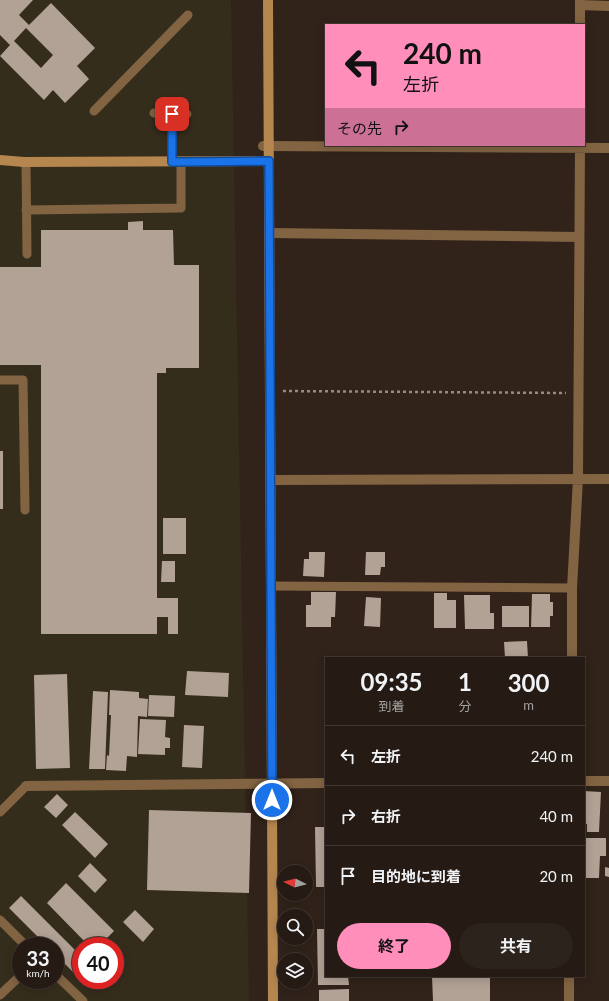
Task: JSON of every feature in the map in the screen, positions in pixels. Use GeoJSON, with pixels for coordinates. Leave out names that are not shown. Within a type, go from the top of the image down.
{"type":"FeatureCollection","features":[{"type":"Feature","properties":{"kind":"street"},"geometry":{"type":"LineString","coordinates":[[268,0],[266,146],[269,161],[273,1001]]}},
{"type":"Feature","properties":{"kind":"street"},"geometry":{"type":"LineString","coordinates":[[580,24],[580,3],[609,6]]}},
{"type":"Feature","properties":{"kind":"street"},"geometry":{"type":"LineString","coordinates":[[266,146],[580,146],[609,148]]}},
{"type":"Feature","properties":{"kind":"street"},"geometry":{"type":"LineString","coordinates":[[572,657],[572,588],[578,479],[580,146]]}},
{"type":"Feature","properties":{"kind":"street"},"geometry":{"type":"LineString","coordinates":[[0,160],[26,162],[269,161]]}},
{"type":"Feature","properties":{"kind":"street"},"geometry":{"type":"LineString","coordinates":[[269,233],[579,237]]}},
{"type":"Feature","properties":{"kind":"street"},"geometry":{"type":"LineString","coordinates":[[271,480],[609,479]]}},
{"type":"Feature","properties":{"kind":"street"},"geometry":{"type":"LineString","coordinates":[[585,781],[609,781]]}},
{"type":"Feature","properties":{"kind":"street"},"geometry":{"type":"LineString","coordinates":[[26,786],[325,783]]}},
{"type":"Feature","properties":{"kind":"street"},"geometry":{"type":"LineString","coordinates":[[569,977],[569,1001]]}},
{"type":"Feature","properties":{"kind":"lane"},"geometry":{"type":"LineString","coordinates":[[94,111],[188,15]]}},
{"type":"Feature","properties":{"kind":"lane"},"geometry":{"type":"LineString","coordinates":[[154,113],[187,114]]}},
{"type":"Feature","properties":{"kind":"lane"},"geometry":{"type":"LineString","coordinates":[[26,210],[181,208],[172,114]]}},
{"type":"Feature","properties":{"kind":"lane"},"geometry":{"type":"LineString","coordinates":[[26,162],[26,254]]}},
{"type":"Feature","properties":{"kind":"lane"},"geometry":{"type":"LineString","coordinates":[[0,380],[24,380],[25,510]]}},
{"type":"Feature","properties":{"kind":"lane"},"geometry":{"type":"LineString","coordinates":[[271,586],[572,588]]}},
{"type":"Feature","properties":{"kind":"lane"},"geometry":{"type":"LineString","coordinates":[[0,812],[26,786]]}},
{"type":"Feature","properties":{"kind":"lane"},"geometry":{"type":"LineString","coordinates":[[0,920],[17,937]]}},
{"type":"Feature","properties":{"kind":"lane"},"geometry":{"type":"LineString","coordinates":[[64,983],[82,1001]]}},
{"type":"Feature","properties":{"kind":"lane"},"geometry":{"type":"LineString","coordinates":[[0,996],[12,984]]}},
{"type":"Feature","properties":{"kind":"path"},"geometry":{"type":"LineString","coordinates":[[270,390],[579,393]]}},
{"type":"Feature","properties":{"kind":"shaded area"},"geometry":{"type":"Polygon","coordinates":[[[0,0],[231,0],[249,1001],[0,1001],[0,0]]]}},
{"type":"Feature","properties":{"kind":"building"},"geometry":{"type":"Polygon","coordinates":[[[0,0],[33,0],[19,15],[29,25],[51,3],[95,48],[77,66],[89,79],[65,103],[53,90],[44,100],[0,56],[10,45],[0,35],[0,0]],[[26,28],[14,41],[41,68],[53,55],[26,28]]]}},
{"type":"Feature","properties":{"kind":"building"},"geometry":{"type":"Polygon","coordinates":[[[143,221],[143,230],[173,230],[174,265],[199,265],[199,368],[166,368],[166,373],[157,373],[157,598],[178,598],[178,634],[168,634],[168,617],[157,617],[157,634],[41,634],[41,365],[0,365],[0,267],[41,267],[41,230],[128,230],[128,222],[143,221]]]}},
{"type":"Feature","properties":{"kind":"building"},"geometry":{"type":"Polygon","coordinates":[[[0,451],[3,451],[3,509],[0,509],[0,451]]]}},
{"type":"Feature","properties":{"kind":"building"},"geometry":{"type":"Polygon","coordinates":[[[163,518],[186,518],[186,554],[163,554],[163,518]]]}},
{"type":"Feature","properties":{"kind":"building"},"geometry":{"type":"Polygon","coordinates":[[[309,552],[325,552],[324,577],[303,576],[304,559],[309,559],[309,552]]]}},
{"type":"Feature","properties":{"kind":"building"},"geometry":{"type":"Polygon","coordinates":[[[366,552],[385,552],[385,567],[381,567],[380,575],[365,575],[366,552]]]}},
{"type":"Feature","properties":{"kind":"building"},"geometry":{"type":"Polygon","coordinates":[[[162,561],[175,561],[175,582],[161,582],[162,561]]]}},
{"type":"Feature","properties":{"kind":"building"},"geometry":{"type":"Polygon","coordinates":[[[311,592],[336,592],[335,617],[331,617],[331,627],[306,627],[306,605],[311,605],[311,592]]]}},
{"type":"Feature","properties":{"kind":"building"},"geometry":{"type":"Polygon","coordinates":[[[434,593],[447,593],[447,600],[456,600],[456,628],[434,628],[434,593]]]}},
{"type":"Feature","properties":{"kind":"building"},"geometry":{"type":"Polygon","coordinates":[[[532,594],[550,594],[550,602],[553,602],[553,616],[550,616],[550,627],[531,627],[532,594]]]}},
{"type":"Feature","properties":{"kind":"building"},"geometry":{"type":"Polygon","coordinates":[[[464,595],[490,595],[490,613],[494,613],[494,629],[465,629],[464,595]]]}},
{"type":"Feature","properties":{"kind":"building"},"geometry":{"type":"Polygon","coordinates":[[[366,597],[381,598],[380,627],[364,626],[366,597]]]}},
{"type":"Feature","properties":{"kind":"building"},"geometry":{"type":"Polygon","coordinates":[[[502,606],[529,606],[529,627],[502,627],[502,606]]]}},
{"type":"Feature","properties":{"kind":"building"},"geometry":{"type":"Polygon","coordinates":[[[527,641],[528,657],[505,657],[504,642],[527,641]]]}},
{"type":"Feature","properties":{"kind":"building"},"geometry":{"type":"Polygon","coordinates":[[[187,671],[229,673],[228,697],[185,695],[187,671]]]}},
{"type":"Feature","properties":{"kind":"building"},"geometry":{"type":"Polygon","coordinates":[[[67,674],[70,768],[36,769],[34,675],[67,674]]]}},
{"type":"Feature","properties":{"kind":"building"},"geometry":{"type":"Polygon","coordinates":[[[110,690],[139,692],[139,698],[148,699],[147,717],[138,716],[137,757],[127,756],[126,771],[106,770],[107,755],[109,756],[111,715],[109,715],[110,690]]]}},
{"type":"Feature","properties":{"kind":"building"},"geometry":{"type":"Polygon","coordinates":[[[93,691],[108,692],[105,769],[89,769],[93,691]]]}},
{"type":"Feature","properties":{"kind":"building"},"geometry":{"type":"Polygon","coordinates":[[[149,695],[175,696],[174,717],[148,716],[149,695]]]}},
{"type":"Feature","properties":{"kind":"building"},"geometry":{"type":"Polygon","coordinates":[[[140,719],[166,720],[165,737],[170,738],[170,748],[165,748],[165,755],[138,754],[140,719]]]}},
{"type":"Feature","properties":{"kind":"building"},"geometry":{"type":"Polygon","coordinates":[[[184,725],[204,726],[202,768],[182,767],[184,725]]]}},
{"type":"Feature","properties":{"kind":"building"},"geometry":{"type":"Polygon","coordinates":[[[585,791],[601,792],[599,832],[587,832],[587,824],[585,823],[585,791]]]}},
{"type":"Feature","properties":{"kind":"building"},"geometry":{"type":"Polygon","coordinates":[[[57,794],[68,805],[56,818],[44,807],[57,794]]]}},
{"type":"Feature","properties":{"kind":"building"},"geometry":{"type":"Polygon","coordinates":[[[149,810],[251,813],[249,893],[147,890],[149,810]]]}},
{"type":"Feature","properties":{"kind":"building"},"geometry":{"type":"Polygon","coordinates":[[[75,812],[108,844],[95,858],[62,825],[75,812]]]}},
{"type":"Feature","properties":{"kind":"building"},"geometry":{"type":"Polygon","coordinates":[[[315,827],[325,827],[325,887],[316,887],[315,827]]]}},
{"type":"Feature","properties":{"kind":"building"},"geometry":{"type":"Polygon","coordinates":[[[585,838],[606,838],[606,856],[600,856],[599,878],[585,878],[585,838]]]}},
{"type":"Feature","properties":{"kind":"building"},"geometry":{"type":"Polygon","coordinates":[[[90,863],[107,880],[95,893],[78,876],[90,863]]]}},
{"type":"Feature","properties":{"kind":"building"},"geometry":{"type":"Polygon","coordinates":[[[605,867],[609,868],[609,877],[605,876],[605,867]]]}},
{"type":"Feature","properties":{"kind":"building"},"geometry":{"type":"Polygon","coordinates":[[[66,883],[114,931],[108,937],[80,937],[47,903],[66,883]]]}},
{"type":"Feature","properties":{"kind":"building"},"geometry":{"type":"Polygon","coordinates":[[[21,896],[62,937],[38,937],[9,908],[21,896]]]}},
{"type":"Feature","properties":{"kind":"building"},"geometry":{"type":"Polygon","coordinates":[[[135,910],[154,929],[143,942],[123,922],[135,910]]]}},
{"type":"Feature","properties":{"kind":"building"},"geometry":{"type":"Polygon","coordinates":[[[317,929],[325,929],[325,977],[348,977],[349,985],[318,985],[317,929]]]}},
{"type":"Feature","properties":{"kind":"building"},"geometry":{"type":"Polygon","coordinates":[[[64,939],[72,947],[72,971],[64,963],[64,939]]]}},
{"type":"Feature","properties":{"kind":"building"},"geometry":{"type":"Polygon","coordinates":[[[432,977],[490,977],[490,1001],[433,1001],[432,977]]]}},
{"type":"Feature","properties":{"kind":"building"},"geometry":{"type":"Polygon","coordinates":[[[349,989],[349,1001],[319,1001],[319,990],[349,989]]]}},
{"type":"Feature","properties":{"kind":"route"},"geometry":{"type":"LineString","coordinates":[[172,114],[172,162],[269,161],[272,800]]}}]}
